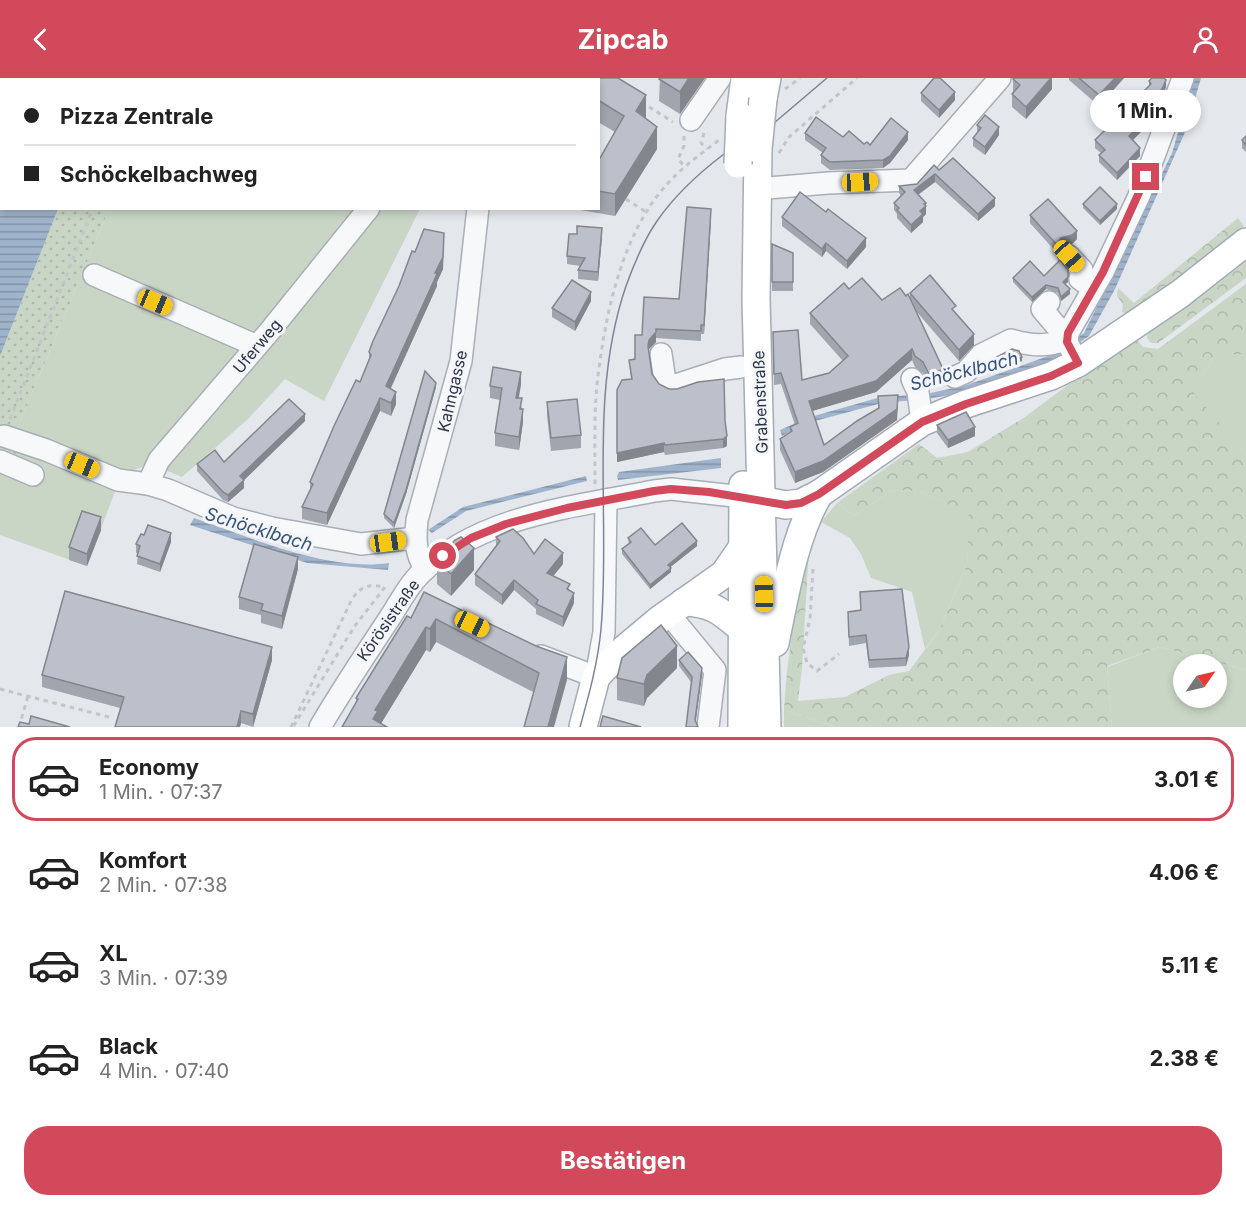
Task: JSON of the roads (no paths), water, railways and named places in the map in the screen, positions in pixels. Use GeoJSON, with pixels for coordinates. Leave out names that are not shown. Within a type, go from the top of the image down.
{"type":"FeatureCollection","features":[{"type":"Feature","properties":{"kind":"main road","name":"Grabenstraße"},"geometry":{"type":"LineString","coordinates":[[742,727],[742,548],[753,498],[756,299],[752,169],[733,125],[745,78]]}},
{"type":"Feature","properties":{"kind":"main road","name":"Grabenstraße"},"geometry":{"type":"LineString","coordinates":[[765,88],[752,169],[741,367],[753,498],[767,727]]}},
{"type":"Feature","properties":{"kind":"main road","name":"Körösistraße"},"geometry":{"type":"LineString","coordinates":[[753,498],[786,505],[801,503],[819,494],[921,414],[941,413],[1051,376],[1070,346],[1180,294],[1246,242]]}},
{"type":"Feature","properties":{"kind":"main road"},"geometry":{"type":"LineString","coordinates":[[766,686],[797,550],[807,514],[819,494]]}},
{"type":"Feature","properties":{"kind":"main road"},"geometry":{"type":"LineString","coordinates":[[593,720],[596,677],[616,656],[684,602],[724,574],[742,548]]}},
{"type":"Feature","properties":{"kind":"main road"},"geometry":{"type":"LineString","coordinates":[[684,602],[702,603],[719,610],[742,629]]}},
{"type":"Feature","properties":{"kind":"street"},"geometry":{"type":"LineString","coordinates":[[684,125],[720,78]]}},
{"type":"Feature","properties":{"kind":"street"},"geometry":{"type":"LineString","coordinates":[[752,169],[828,183],[911,180],[1000,78]]}},
{"type":"Feature","properties":{"kind":"street"},"geometry":{"type":"LineString","coordinates":[[1070,346],[1093,289],[1138,196],[1183,78]]}},
{"type":"Feature","properties":{"kind":"street","name":"Uferweg"},"geometry":{"type":"LineString","coordinates":[[148,484],[159,460],[257,346],[367,210]]}},
{"type":"Feature","properties":{"kind":"street","name":"Kahngasse"},"geometry":{"type":"LineString","coordinates":[[418,551],[417,520],[461,361],[478,210]]}},
{"type":"Feature","properties":{"kind":"street"},"geometry":{"type":"LineString","coordinates":[[1069,256],[1082,270],[1080,279],[1093,289]]}},
{"type":"Feature","properties":{"kind":"street"},"geometry":{"type":"LineString","coordinates":[[94,275],[257,346]]}},
{"type":"Feature","properties":{"kind":"street"},"geometry":{"type":"LineString","coordinates":[[1049,302],[1042,309],[1070,346]]}},
{"type":"Feature","properties":{"kind":"street"},"geometry":{"type":"LineString","coordinates":[[955,377],[966,372],[981,355],[1011,340],[1025,344],[1070,346]]}},
{"type":"Feature","properties":{"kind":"street"},"geometry":{"type":"LineString","coordinates":[[661,354],[665,381],[673,386],[725,369],[741,367]]}},
{"type":"Feature","properties":{"kind":"street"},"geometry":{"type":"LineString","coordinates":[[912,379],[918,392],[921,414]]}},
{"type":"Feature","properties":{"kind":"street"},"geometry":{"type":"LineString","coordinates":[[4,436],[46,450],[118,480],[148,484],[168,490],[233,518],[347,543],[373,544],[418,551]]}},
{"type":"Feature","properties":{"kind":"street"},"geometry":{"type":"LineString","coordinates":[[0,461],[33,475]]}},
{"type":"Feature","properties":{"kind":"street","name":"Körösistraße"},"geometry":{"type":"LineString","coordinates":[[320,727],[356,666],[416,594],[418,551],[460,544],[483,533],[600,495],[671,489],[753,498]]}},
{"type":"Feature","properties":{"kind":"street"},"geometry":{"type":"LineString","coordinates":[[519,646],[596,677],[604,632],[600,495]]}},
{"type":"Feature","properties":{"kind":"street"},"geometry":{"type":"LineString","coordinates":[[684,602],[715,670],[708,727]]}},
{"type":"Feature","properties":{"kind":"water","name":"Schöcklbach"},"geometry":{"type":"Polygon","coordinates":[[[1194,78],[1201,78],[1186,130],[1115,289],[1089,336],[1052,361],[968,392],[882,403],[804,424],[782,436],[780,430],[807,418],[881,397],[926,394],[967,385],[1051,355],[1084,333],[1172,153],[1194,78]]]}},
{"type":"Feature","properties":{"kind":"water"},"geometry":{"type":"Polygon","coordinates":[[[0,210],[58,210],[0,356],[0,210]]]}},
{"type":"Feature","properties":{"kind":"water"},"geometry":{"type":"Polygon","coordinates":[[[721,458],[721,468],[618,480],[617,476],[619,472],[721,458]]]}},
{"type":"Feature","properties":{"kind":"water"},"geometry":{"type":"Polygon","coordinates":[[[586,476],[587,481],[466,511],[432,533],[428,530],[463,507],[586,476]]]}},
{"type":"Feature","properties":{"kind":"water","name":"Schöcklbach"},"geometry":{"type":"Polygon","coordinates":[[[194,518],[316,558],[341,563],[389,563],[388,570],[307,563],[190,525],[194,518]]]}},
{"type":"Feature","properties":{"kind":"tram line"},"geometry":{"type":"LineString","coordinates":[[774,123],[827,78]]}},
{"type":"Feature","properties":{"kind":"tram line"},"geometry":{"type":"LineString","coordinates":[[580,727],[600,641],[604,543],[604,413],[607,370],[614,328],[629,278],[652,229],[680,193],[724,154]]}}]}
